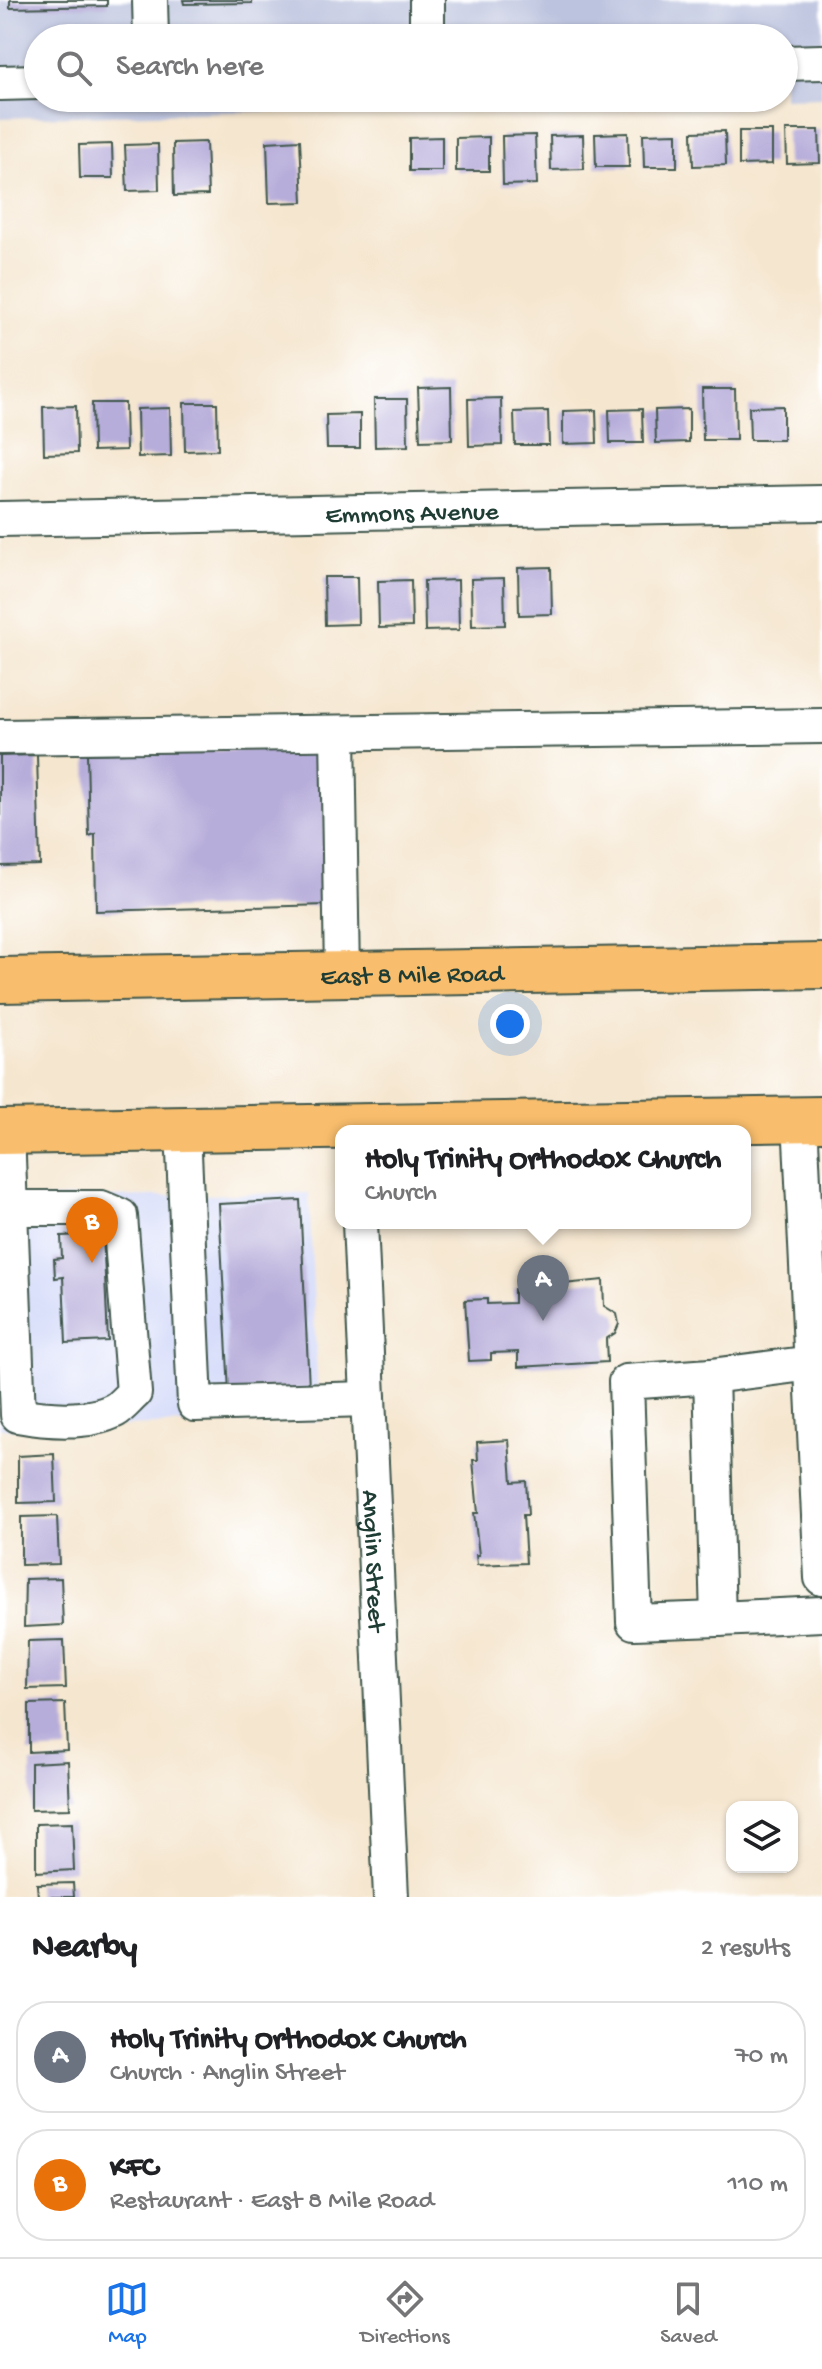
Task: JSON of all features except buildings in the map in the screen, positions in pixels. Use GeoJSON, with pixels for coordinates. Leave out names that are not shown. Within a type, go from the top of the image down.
{"type":"FeatureCollection","features":[{"type":"Feature","properties":{"kind":"highway","name":"East 8 Mile Road"},"geometry":{"type":"LineString","coordinates":[[0,980],[822,966]]}},
{"type":"Feature","properties":{"kind":"highway"},"geometry":{"type":"LineString","coordinates":[[538,1125],[811,1119]]}},
{"type":"Feature","properties":{"kind":"highway"},"geometry":{"type":"LineString","coordinates":[[4,1132],[335,1129]]}},
{"type":"Feature","properties":{"kind":"street"},"geometry":{"type":"LineString","coordinates":[[150,0],[151,24]]}},
{"type":"Feature","properties":{"kind":"street"},"geometry":{"type":"LineString","coordinates":[[427,0],[427,24]]}},
{"type":"Feature","properties":{"kind":"street"},"geometry":{"type":"LineString","coordinates":[[798,63],[822,62]]}},
{"type":"Feature","properties":{"kind":"street"},"geometry":{"type":"LineString","coordinates":[[0,83],[24,82]]}},
{"type":"Feature","properties":{"kind":"street","name":"Emmons Avenue"},"geometry":{"type":"LineString","coordinates":[[0,519],[822,503]]}},
{"type":"Feature","properties":{"kind":"street"},"geometry":{"type":"LineString","coordinates":[[0,737],[822,726]]}},
{"type":"Feature","properties":{"kind":"street"},"geometry":{"type":"LineString","coordinates":[[338,733],[342,974]]}},
{"type":"Feature","properties":{"kind":"street"},"geometry":{"type":"LineString","coordinates":[[811,1119],[812,1363],[822,1578]]}},
{"type":"Feature","properties":{"kind":"street"},"geometry":{"type":"LineString","coordinates":[[183,1130],[195,1404],[368,1399]]}},
{"type":"Feature","properties":{"kind":"street"},"geometry":{"type":"LineString","coordinates":[[4,1132],[18,1415],[41,1419],[83,1417],[114,1411],[134,1393],[120,1216],[101,1208],[9,1208]]}},
{"type":"Feature","properties":{"kind":"street","name":"Anglin Street"},"geometry":{"type":"LineString","coordinates":[[360,1229],[391,1897]]}},
{"type":"Feature","properties":{"kind":"street"},"geometry":{"type":"LineString","coordinates":[[812,1363],[711,1376],[626,1382],[634,1622],[822,1614]]}},
{"type":"Feature","properties":{"kind":"street"},"geometry":{"type":"LineString","coordinates":[[711,1376],[718,1619]]}},
{"type":"Feature","properties":{"kind":"shaded area"},"geometry":{"type":"Polygon","coordinates":[[[0,0],[822,0],[822,97],[798,98],[798,24],[24,24],[24,112],[232,112],[0,118],[0,0]]]}},
{"type":"Feature","properties":{"kind":"shaded area"},"geometry":{"type":"Polygon","coordinates":[[[309,1193],[319,1421],[0,1429],[0,1199],[309,1193]]]}},
{"type":"Feature","properties":{"kind":"place","name":"KFC"},"geometry":{"type":"Point","coordinates":[92,1263]}},
{"type":"Feature","properties":{"kind":"place","name":"Holy Trinity Orthodox Church"},"geometry":{"type":"Point","coordinates":[543,1321]}}]}
